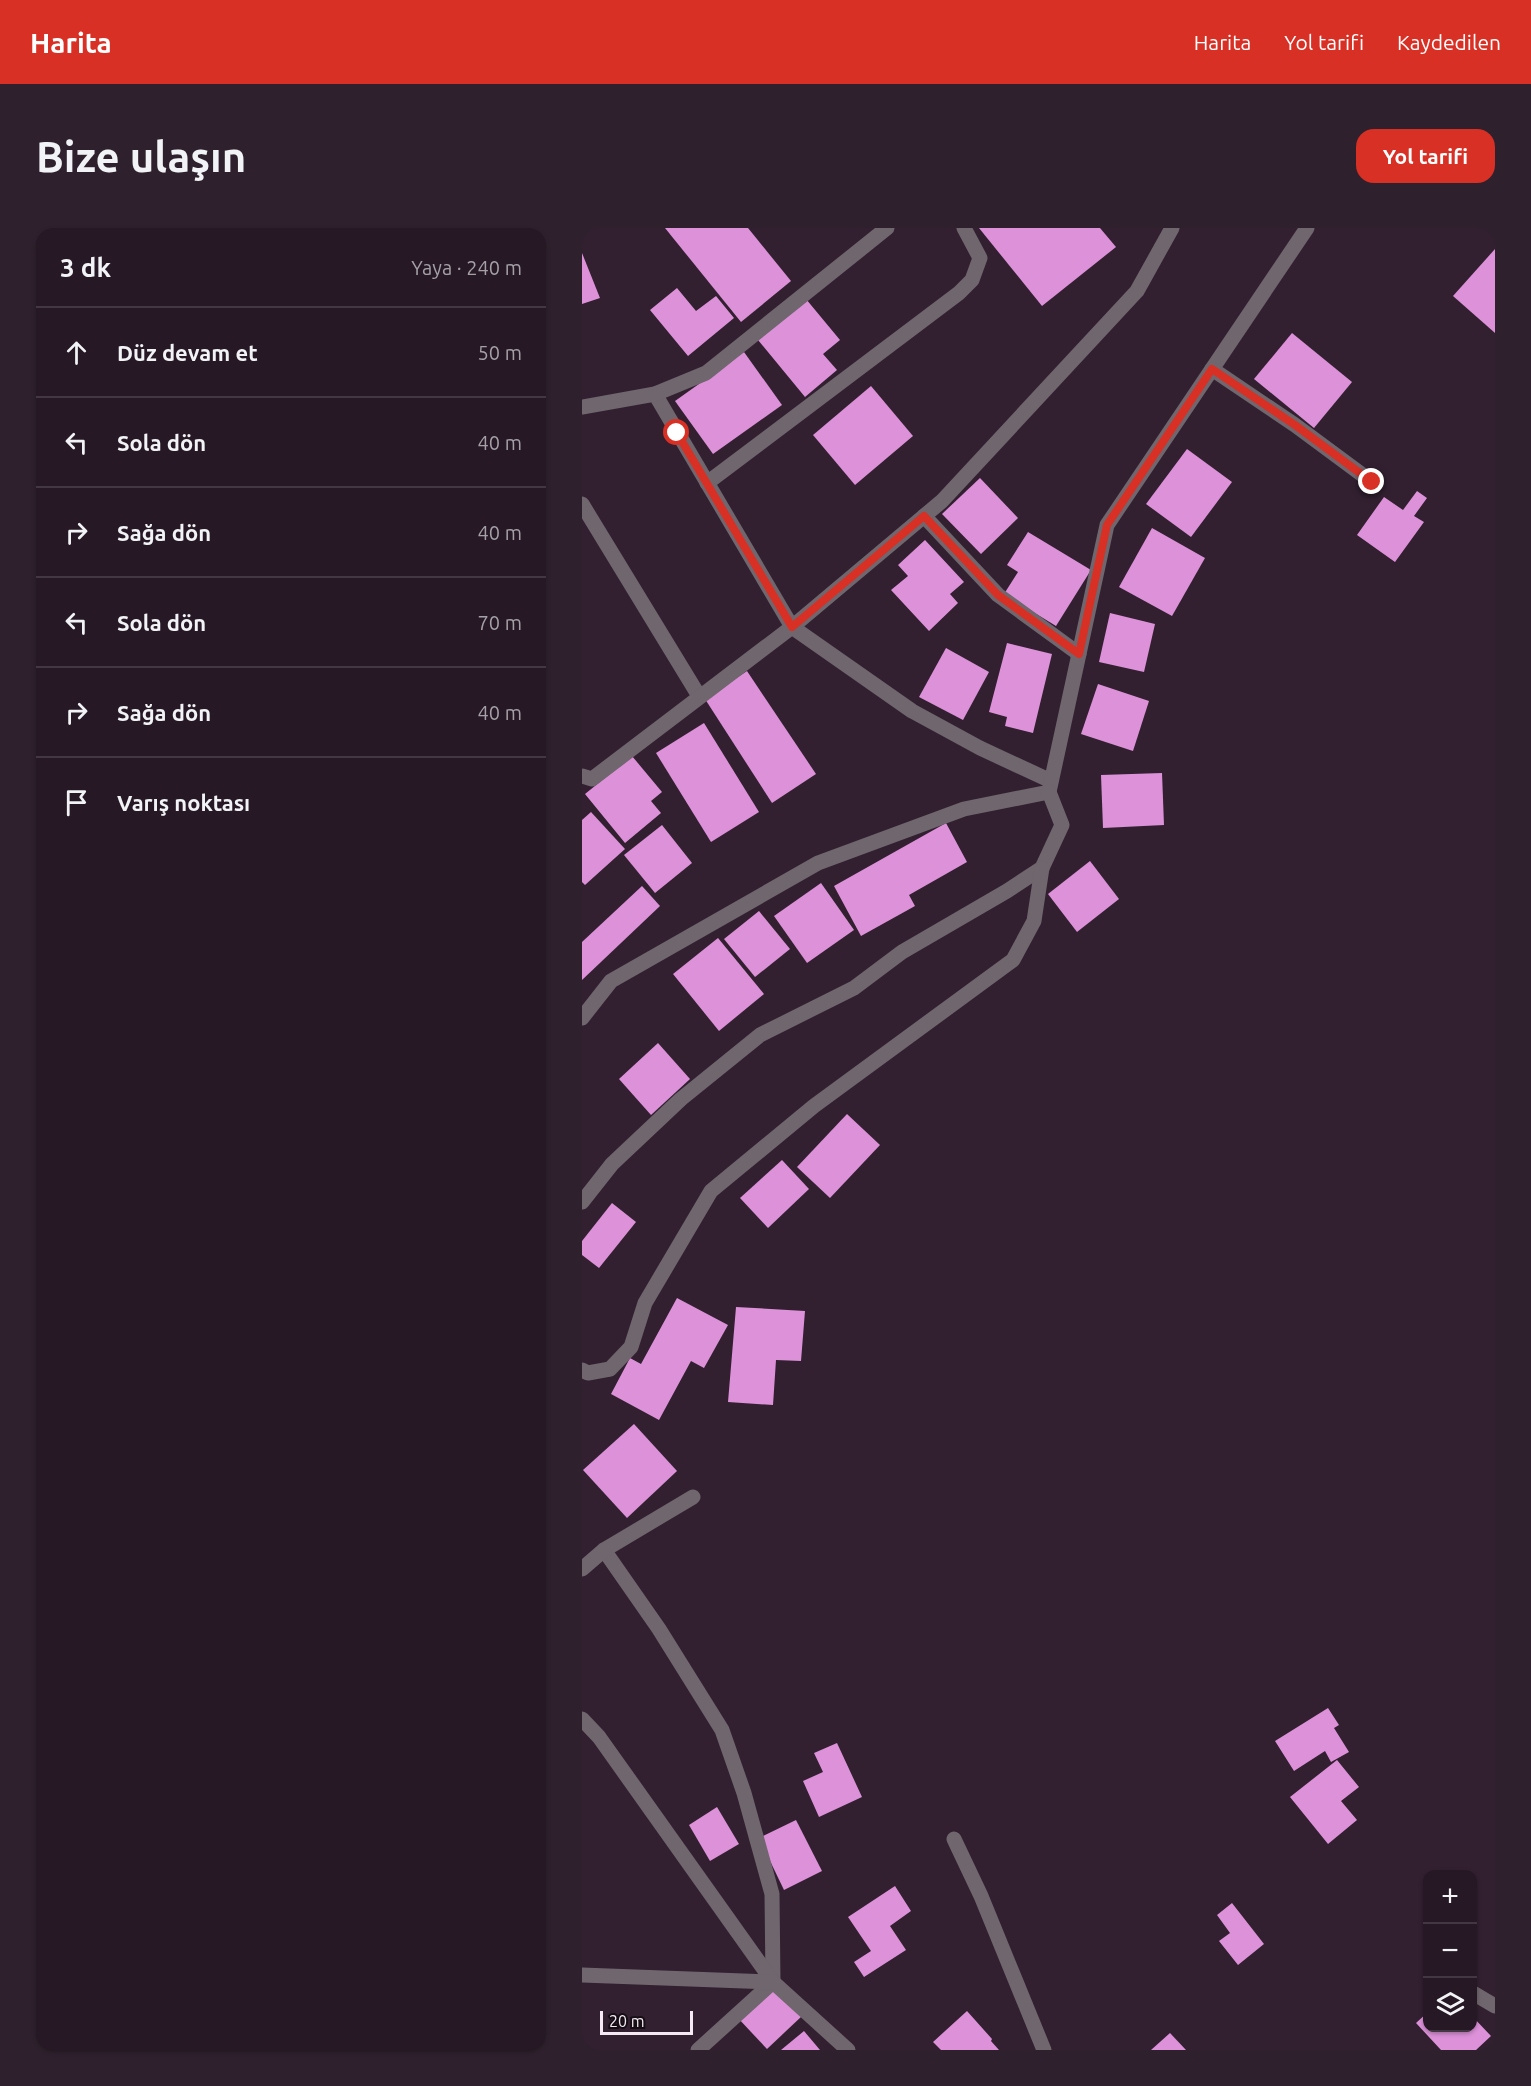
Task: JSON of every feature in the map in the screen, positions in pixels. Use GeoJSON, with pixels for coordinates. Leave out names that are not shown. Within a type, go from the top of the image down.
{"type":"FeatureCollection","features":[{"type":"Feature","properties":{"kind":"street"},"geometry":{"type":"LineString","coordinates":[[582,407],[656,394],[706,373],[887,228]]}},
{"type":"Feature","properties":{"kind":"street"},"geometry":{"type":"LineString","coordinates":[[707,483],[959,294],[972,280],[980,258],[964,228]]}},
{"type":"Feature","properties":{"kind":"street"},"geometry":{"type":"LineString","coordinates":[[582,793],[587,778],[792,627],[942,501],[1137,291],[1172,228]]}},
{"type":"Feature","properties":{"kind":"street"},"geometry":{"type":"LineString","coordinates":[[582,1370],[588,1373],[609,1369],[631,1347],[645,1303],[711,1191],[814,1106],[1012,960],[1034,921],[1042,868],[1062,825],[1050,787],[1107,525],[1307,228]]}},
{"type":"Feature","properties":{"kind":"street"},"geometry":{"type":"LineString","coordinates":[[1212,369],[1295,425],[1372,482]]}},
{"type":"Feature","properties":{"kind":"street"},"geometry":{"type":"LineString","coordinates":[[656,394],[792,627],[912,711],[1050,787]]}},
{"type":"Feature","properties":{"kind":"street"},"geometry":{"type":"LineString","coordinates":[[582,504],[699,696]]}},
{"type":"Feature","properties":{"kind":"street"},"geometry":{"type":"LineString","coordinates":[[924,516],[998,595],[1079,654]]}},
{"type":"Feature","properties":{"kind":"street"},"geometry":{"type":"LineString","coordinates":[[582,1018],[611,981],[818,862],[964,809],[1050,787]]}},
{"type":"Feature","properties":{"kind":"street"},"geometry":{"type":"LineString","coordinates":[[582,1202],[612,1164],[672,1107],[760,1035],[854,988],[903,952],[1042,868]]}},
{"type":"Feature","properties":{"kind":"street"},"geometry":{"type":"LineString","coordinates":[[582,1569],[604,1550],[693,1497]]}},
{"type":"Feature","properties":{"kind":"street"},"geometry":{"type":"LineString","coordinates":[[604,1550],[659,1629],[722,1730],[744,1793],[772,1894],[773,1982],[698,2050]]}},
{"type":"Feature","properties":{"kind":"street"},"geometry":{"type":"LineString","coordinates":[[582,1719],[599,1737],[773,1982],[848,2050]]}},
{"type":"Feature","properties":{"kind":"street"},"geometry":{"type":"LineString","coordinates":[[954,1839],[981,1896],[1044,2050]]}},
{"type":"Feature","properties":{"kind":"street"},"geometry":{"type":"LineString","coordinates":[[582,1975],[773,1982]]}},
{"type":"Feature","properties":{"kind":"street"},"geometry":{"type":"LineString","coordinates":[[1477,1995],[1495,2006]]}},
{"type":"Feature","properties":{"kind":"building"},"geometry":{"type":"Polygon","coordinates":[[[665,228],[748,228],[791,281],[741,322],[665,228]]]}},
{"type":"Feature","properties":{"kind":"building"},"geometry":{"type":"Polygon","coordinates":[[[979,228],[1100,228],[1116,247],[1042,306],[979,228]]]}},
{"type":"Feature","properties":{"kind":"building"},"geometry":{"type":"Polygon","coordinates":[[[1495,249],[1495,333],[1453,296],[1495,249]]]}},
{"type":"Feature","properties":{"kind":"building"},"geometry":{"type":"Polygon","coordinates":[[[582,253],[600,298],[582,304],[582,253]]]}},
{"type":"Feature","properties":{"kind":"building"},"geometry":{"type":"Polygon","coordinates":[[[677,288],[696,311],[716,296],[734,318],[688,356],[650,310],[677,288]]]}},
{"type":"Feature","properties":{"kind":"building"},"geometry":{"type":"Polygon","coordinates":[[[806,299],[840,340],[823,354],[837,370],[805,397],[758,340],[806,299]]]}},
{"type":"Feature","properties":{"kind":"building"},"geometry":{"type":"Polygon","coordinates":[[[1292,333],[1352,382],[1314,428],[1254,379],[1292,333]]]}},
{"type":"Feature","properties":{"kind":"building"},"geometry":{"type":"Polygon","coordinates":[[[744,352],[782,405],[713,454],[675,401],[744,352]]]}},
{"type":"Feature","properties":{"kind":"building"},"geometry":{"type":"Polygon","coordinates":[[[871,386],[913,436],[855,485],[813,435],[871,386]]]}},
{"type":"Feature","properties":{"kind":"building"},"geometry":{"type":"Polygon","coordinates":[[[1187,449],[1232,482],[1191,537],[1146,504],[1187,449]]]}},
{"type":"Feature","properties":{"kind":"building"},"geometry":{"type":"Polygon","coordinates":[[[980,478],[1018,518],[981,554],[942,514],[980,478]]]}},
{"type":"Feature","properties":{"kind":"building"},"geometry":{"type":"Polygon","coordinates":[[[1417,491],[1427,498],[1414,516],[1424,522],[1395,562],[1357,535],[1384,497],[1403,510],[1417,491]]]}},
{"type":"Feature","properties":{"kind":"building"},"geometry":{"type":"Polygon","coordinates":[[[1152,528],[1205,558],[1172,616],[1119,587],[1152,528]]]}},
{"type":"Feature","properties":{"kind":"building"},"geometry":{"type":"Polygon","coordinates":[[[1028,532],[1091,570],[1056,626],[1004,594],[1018,572],[1007,565],[1028,532]]]}},
{"type":"Feature","properties":{"kind":"building"},"geometry":{"type":"Polygon","coordinates":[[[925,540],[964,582],[950,594],[958,603],[929,631],[891,590],[908,576],[898,565],[925,540]]]}},
{"type":"Feature","properties":{"kind":"building"},"geometry":{"type":"Polygon","coordinates":[[[1110,613],[1155,624],[1144,672],[1099,662],[1110,613]]]}},
{"type":"Feature","properties":{"kind":"building"},"geometry":{"type":"Polygon","coordinates":[[[1007,643],[1052,654],[1033,733],[1005,726],[1007,717],[989,712],[1007,643]]]}},
{"type":"Feature","properties":{"kind":"building"},"geometry":{"type":"Polygon","coordinates":[[[946,648],[989,672],[963,720],[919,697],[946,648]]]}},
{"type":"Feature","properties":{"kind":"building"},"geometry":{"type":"Polygon","coordinates":[[[747,671],[816,774],[772,803],[705,699],[747,671]]]}},
{"type":"Feature","properties":{"kind":"building"},"geometry":{"type":"Polygon","coordinates":[[[1098,684],[1149,701],[1133,751],[1081,734],[1098,684]]]}},
{"type":"Feature","properties":{"kind":"building"},"geometry":{"type":"Polygon","coordinates":[[[704,723],[759,812],[711,842],[656,753],[704,723]]]}},
{"type":"Feature","properties":{"kind":"building"},"geometry":{"type":"Polygon","coordinates":[[[632,756],[662,792],[651,801],[661,813],[625,843],[585,794],[632,756]]]}},
{"type":"Feature","properties":{"kind":"building"},"geometry":{"type":"Polygon","coordinates":[[[1162,773],[1164,825],[1103,828],[1101,775],[1162,773]]]}},
{"type":"Feature","properties":{"kind":"building"},"geometry":{"type":"Polygon","coordinates":[[[591,812],[625,849],[585,885],[582,882],[582,820],[591,812]]]}},
{"type":"Feature","properties":{"kind":"building"},"geometry":{"type":"Polygon","coordinates":[[[946,823],[967,862],[909,895],[915,906],[861,936],[834,886],[946,823]]]}},
{"type":"Feature","properties":{"kind":"building"},"geometry":{"type":"Polygon","coordinates":[[[662,825],[692,863],[655,893],[624,855],[662,825]]]}},
{"type":"Feature","properties":{"kind":"building"},"geometry":{"type":"Polygon","coordinates":[[[1090,861],[1119,899],[1077,932],[1048,894],[1090,861]]]}},
{"type":"Feature","properties":{"kind":"building"},"geometry":{"type":"Polygon","coordinates":[[[821,883],[854,930],[807,963],[774,916],[821,883]]]}},
{"type":"Feature","properties":{"kind":"building"},"geometry":{"type":"Polygon","coordinates":[[[642,886],[660,906],[582,980],[582,942],[642,886]]]}},
{"type":"Feature","properties":{"kind":"building"},"geometry":{"type":"Polygon","coordinates":[[[759,911],[790,949],[755,977],[724,939],[759,911]]]}},
{"type":"Feature","properties":{"kind":"building"},"geometry":{"type":"Polygon","coordinates":[[[718,938],[764,994],[719,1031],[673,974],[718,938]]]}},
{"type":"Feature","properties":{"kind":"building"},"geometry":{"type":"Polygon","coordinates":[[[658,1043],[690,1079],[651,1115],[619,1079],[658,1043]]]}},
{"type":"Feature","properties":{"kind":"building"},"geometry":{"type":"Polygon","coordinates":[[[847,1114],[880,1145],[830,1198],[797,1167],[847,1114]]]}},
{"type":"Feature","properties":{"kind":"building"},"geometry":{"type":"Polygon","coordinates":[[[782,1160],[809,1189],[768,1228],[740,1198],[782,1160]]]}},
{"type":"Feature","properties":{"kind":"building"},"geometry":{"type":"Polygon","coordinates":[[[612,1203],[636,1222],[599,1268],[582,1255],[582,1241],[612,1203]]]}},
{"type":"Feature","properties":{"kind":"building"},"geometry":{"type":"Polygon","coordinates":[[[677,1298],[728,1325],[704,1368],[691,1361],[659,1420],[611,1394],[630,1358],[641,1364],[677,1298]]]}},
{"type":"Feature","properties":{"kind":"building"},"geometry":{"type":"Polygon","coordinates":[[[736,1307],[805,1311],[801,1361],[776,1360],[773,1405],[728,1402],[736,1307]]]}},
{"type":"Feature","properties":{"kind":"building"},"geometry":{"type":"Polygon","coordinates":[[[634,1424],[677,1471],[627,1518],[583,1470],[634,1424]]]}},
{"type":"Feature","properties":{"kind":"building"},"geometry":{"type":"Polygon","coordinates":[[[1328,1708],[1339,1725],[1334,1728],[1349,1752],[1331,1762],[1325,1751],[1294,1771],[1275,1741],[1328,1708]]]}},
{"type":"Feature","properties":{"kind":"building"},"geometry":{"type":"Polygon","coordinates":[[[837,1743],[862,1797],[819,1817],[803,1781],[823,1772],[814,1753],[837,1743]]]}},
{"type":"Feature","properties":{"kind":"building"},"geometry":{"type":"Polygon","coordinates":[[[1337,1760],[1359,1787],[1341,1801],[1357,1820],[1328,1844],[1290,1797],[1337,1760]]]}},
{"type":"Feature","properties":{"kind":"building"},"geometry":{"type":"Polygon","coordinates":[[[717,1807],[739,1844],[710,1861],[689,1825],[717,1807]]]}},
{"type":"Feature","properties":{"kind":"building"},"geometry":{"type":"Polygon","coordinates":[[[796,1820],[822,1871],[784,1890],[759,1838],[796,1820]]]}},
{"type":"Feature","properties":{"kind":"building"},"geometry":{"type":"Polygon","coordinates":[[[895,1886],[911,1911],[890,1926],[906,1950],[864,1977],[854,1962],[871,1951],[848,1917],[895,1886]]]}},
{"type":"Feature","properties":{"kind":"building"},"geometry":{"type":"Polygon","coordinates":[[[1232,1903],[1264,1944],[1238,1965],[1219,1941],[1230,1933],[1217,1915],[1232,1903]]]}},
{"type":"Feature","properties":{"kind":"building"},"geometry":{"type":"Polygon","coordinates":[[[772,1984],[802,2016],[767,2049],[737,2017],[772,1984]]]}},
{"type":"Feature","properties":{"kind":"building"},"geometry":{"type":"Polygon","coordinates":[[[967,2011],[999,2050],[941,2050],[933,2042],[967,2011]]]}},
{"type":"Feature","properties":{"kind":"building"},"geometry":{"type":"Polygon","coordinates":[[[1423,2017],[1423,2031],[1416,2023],[1423,2017]]]}},
{"type":"Feature","properties":{"kind":"building"},"geometry":{"type":"Polygon","coordinates":[[[1477,2021],[1491,2036],[1476,2050],[1441,2050],[1424,2032],[1477,2032],[1477,2021]]]}},
{"type":"Feature","properties":{"kind":"building"},"geometry":{"type":"Polygon","coordinates":[[[804,2031],[820,2050],[781,2050],[804,2031]]]}},
{"type":"Feature","properties":{"kind":"building"},"geometry":{"type":"Polygon","coordinates":[[[1170,2033],[1186,2050],[1151,2050],[1170,2033]]]}},
{"type":"Feature","properties":{"kind":"route"},"geometry":{"type":"LineString","coordinates":[[677,433],[792,627],[924,516],[998,595],[1079,654],[1107,525],[1212,369],[1295,425],[1372,482]]}}]}
